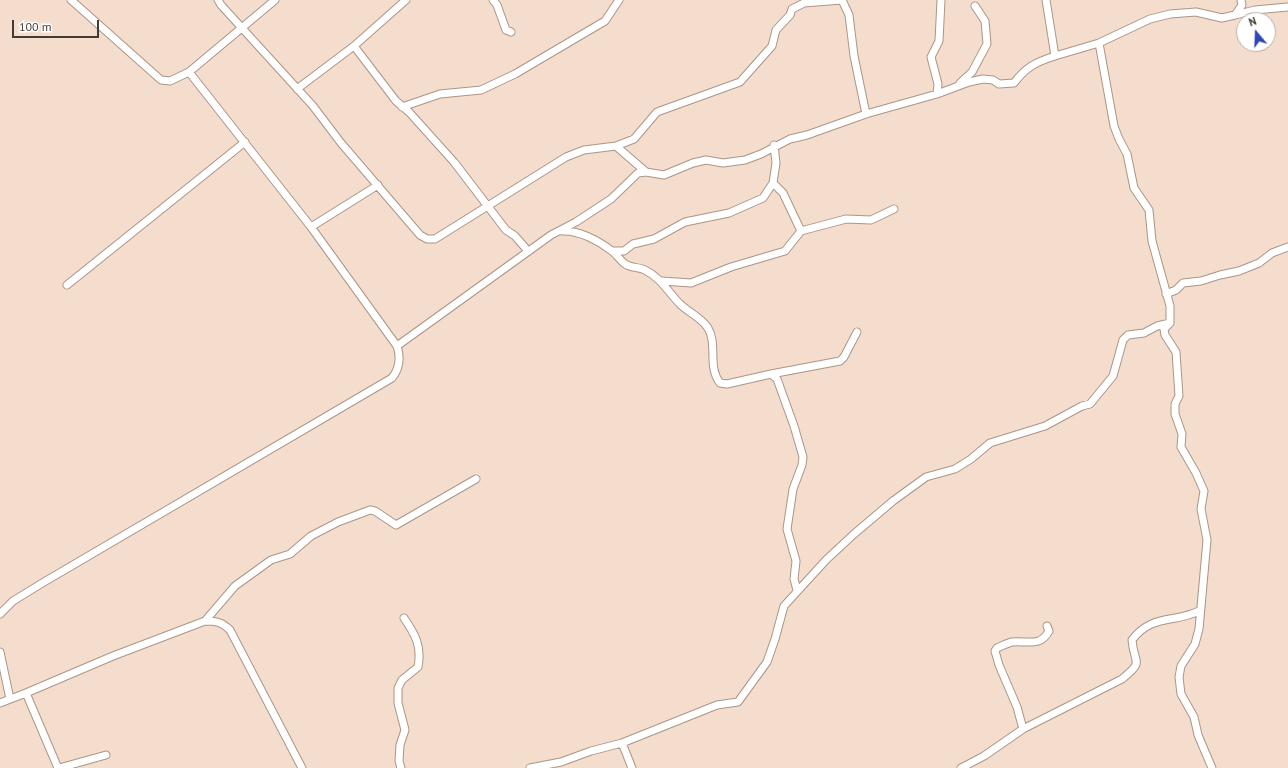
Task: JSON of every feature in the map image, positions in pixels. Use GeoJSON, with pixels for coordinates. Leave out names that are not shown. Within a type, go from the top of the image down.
{"type":"FeatureCollection","features":[{"type":"Feature","properties":{"kind":"street"},"geometry":{"type":"LineString","coordinates":[[71,0],[161,80],[170,81],[189,72],[275,0]]}},
{"type":"Feature","properties":{"kind":"street"},"geometry":{"type":"LineString","coordinates":[[218,0],[297,89],[420,235],[427,239],[435,239],[566,157],[584,150],[616,146],[634,139],[657,112],[740,82],[772,46],[776,30],[790,15],[792,9],[804,3],[850,0]]}},
{"type":"Feature","properties":{"kind":"street"},"geometry":{"type":"LineString","coordinates":[[297,89],[354,46],[406,0]]}},
{"type":"Feature","properties":{"kind":"street"},"geometry":{"type":"LineString","coordinates":[[493,0],[497,5],[506,30],[511,32]]}},
{"type":"Feature","properties":{"kind":"street"},"geometry":{"type":"LineString","coordinates":[[402,107],[440,94],[482,90],[514,74],[605,21],[619,0]]}},
{"type":"Feature","properties":{"kind":"street"},"geometry":{"type":"LineString","coordinates":[[842,0],[849,15],[854,56],[866,114]]}},
{"type":"Feature","properties":{"kind":"street"},"geometry":{"type":"LineString","coordinates":[[937,94],[938,84],[930,57],[939,41],[941,0]]}},
{"type":"Feature","properties":{"kind":"street"},"geometry":{"type":"LineString","coordinates":[[1046,0],[1055,56]]}},
{"type":"Feature","properties":{"kind":"street"},"geometry":{"type":"LineString","coordinates":[[1235,15],[1242,5],[1241,0]]}},
{"type":"Feature","properties":{"kind":"street"},"geometry":{"type":"LineString","coordinates":[[957,86],[972,72],[987,44],[985,21],[975,6]]}},
{"type":"Feature","properties":{"kind":"street"},"geometry":{"type":"LineString","coordinates":[[397,346],[551,235],[576,222],[611,198],[638,173],[646,172],[664,175],[693,162],[706,160],[723,162],[745,160],[761,154],[774,145],[866,114],[937,94],[957,86],[983,79],[993,80],[999,84],[1014,83],[1022,72],[1037,62],[1099,43],[1150,19],[1170,14],[1196,12],[1222,18],[1255,10],[1288,7]]}},
{"type":"Feature","properties":{"kind":"street"},"geometry":{"type":"LineString","coordinates":[[1099,43],[1114,126],[1119,139],[1128,154],[1134,188],[1148,210],[1152,241],[1170,306],[1170,322],[1164,330],[1165,335],[1176,352],[1179,396],[1175,414],[1182,434],[1181,448],[1196,473],[1204,491],[1201,509],[1207,540],[1199,629],[1195,644],[1181,666],[1179,676],[1181,694],[1188,709],[1194,717],[1198,735],[1212,768]]}},
{"type":"Feature","properties":{"kind":"street"},"geometry":{"type":"LineString","coordinates":[[354,46],[402,107],[409,112],[454,162],[506,230],[515,236],[528,251]]}},
{"type":"Feature","properties":{"kind":"street"},"geometry":{"type":"LineString","coordinates":[[0,614],[13,602],[44,582],[392,378],[398,368],[400,360],[397,346],[311,227],[189,72]]}},
{"type":"Feature","properties":{"kind":"street"},"geometry":{"type":"LineString","coordinates":[[67,285],[245,142]]}},
{"type":"Feature","properties":{"kind":"street"},"geometry":{"type":"LineString","coordinates":[[612,251],[624,251],[633,244],[654,239],[685,222],[729,213],[763,198],[773,183],[776,163],[774,145]]}},
{"type":"Feature","properties":{"kind":"street"},"geometry":{"type":"LineString","coordinates":[[616,146],[646,172]]}},
{"type":"Feature","properties":{"kind":"street"},"geometry":{"type":"LineString","coordinates":[[773,183],[783,194],[801,231]]}},
{"type":"Feature","properties":{"kind":"street"},"geometry":{"type":"LineString","coordinates":[[311,227],[378,185]]}},
{"type":"Feature","properties":{"kind":"street"},"geometry":{"type":"LineString","coordinates":[[662,281],[691,283],[731,267],[785,251],[801,231],[846,219],[871,220],[894,209]]}},
{"type":"Feature","properties":{"kind":"street"},"geometry":{"type":"LineString","coordinates":[[559,232],[571,230],[612,251],[626,265],[645,270],[662,281],[681,304],[701,319],[708,329],[713,342],[713,368],[720,383],[727,384],[840,361],[844,357],[857,332]]}},
{"type":"Feature","properties":{"kind":"street"},"geometry":{"type":"LineString","coordinates":[[1166,294],[1176,290],[1183,283],[1200,282],[1259,264],[1272,253],[1288,247]]}},
{"type":"Feature","properties":{"kind":"street"},"geometry":{"type":"LineString","coordinates":[[530,768],[561,762],[591,751],[622,743],[717,705],[738,702],[767,662],[784,606],[826,560],[854,534],[892,501],[926,477],[955,469],[972,459],[990,443],[1045,426],[1082,406],[1090,404],[1112,376],[1124,340],[1128,335],[1144,333],[1157,326],[1170,322]]}},
{"type":"Feature","properties":{"kind":"street"},"geometry":{"type":"LineString","coordinates":[[771,374],[777,379],[783,393],[803,457],[802,465],[793,489],[787,529],[796,561],[794,578],[797,590]]}},
{"type":"Feature","properties":{"kind":"street"},"geometry":{"type":"LineString","coordinates":[[0,703],[113,656],[205,621],[235,586],[271,560],[290,554],[311,536],[338,522],[370,510],[375,511],[396,525],[476,479]]}},
{"type":"Feature","properties":{"kind":"street"},"geometry":{"type":"LineString","coordinates":[[961,768],[984,756],[1023,729],[1122,679],[1135,668],[1137,663],[1132,640],[1139,631],[1150,624],[1190,616],[1200,611]]}},
{"type":"Feature","properties":{"kind":"street"},"geometry":{"type":"LineString","coordinates":[[401,768],[399,761],[400,745],[405,730],[398,703],[398,688],[402,680],[418,667],[420,658],[416,635],[404,618]]}},
{"type":"Feature","properties":{"kind":"street"},"geometry":{"type":"LineString","coordinates":[[205,621],[224,624],[230,630],[302,768]]}},
{"type":"Feature","properties":{"kind":"street"},"geometry":{"type":"LineString","coordinates":[[1023,729],[1017,707],[999,665],[995,651],[997,648],[1012,642],[1031,643],[1041,641],[1049,632],[1047,626]]}},
{"type":"Feature","properties":{"kind":"street"},"geometry":{"type":"LineString","coordinates":[[0,652],[10,699]]}},
{"type":"Feature","properties":{"kind":"street"},"geometry":{"type":"LineString","coordinates":[[26,693],[58,768],[106,755]]}},
{"type":"Feature","properties":{"kind":"street"},"geometry":{"type":"LineString","coordinates":[[622,743],[632,768]]}}]}
